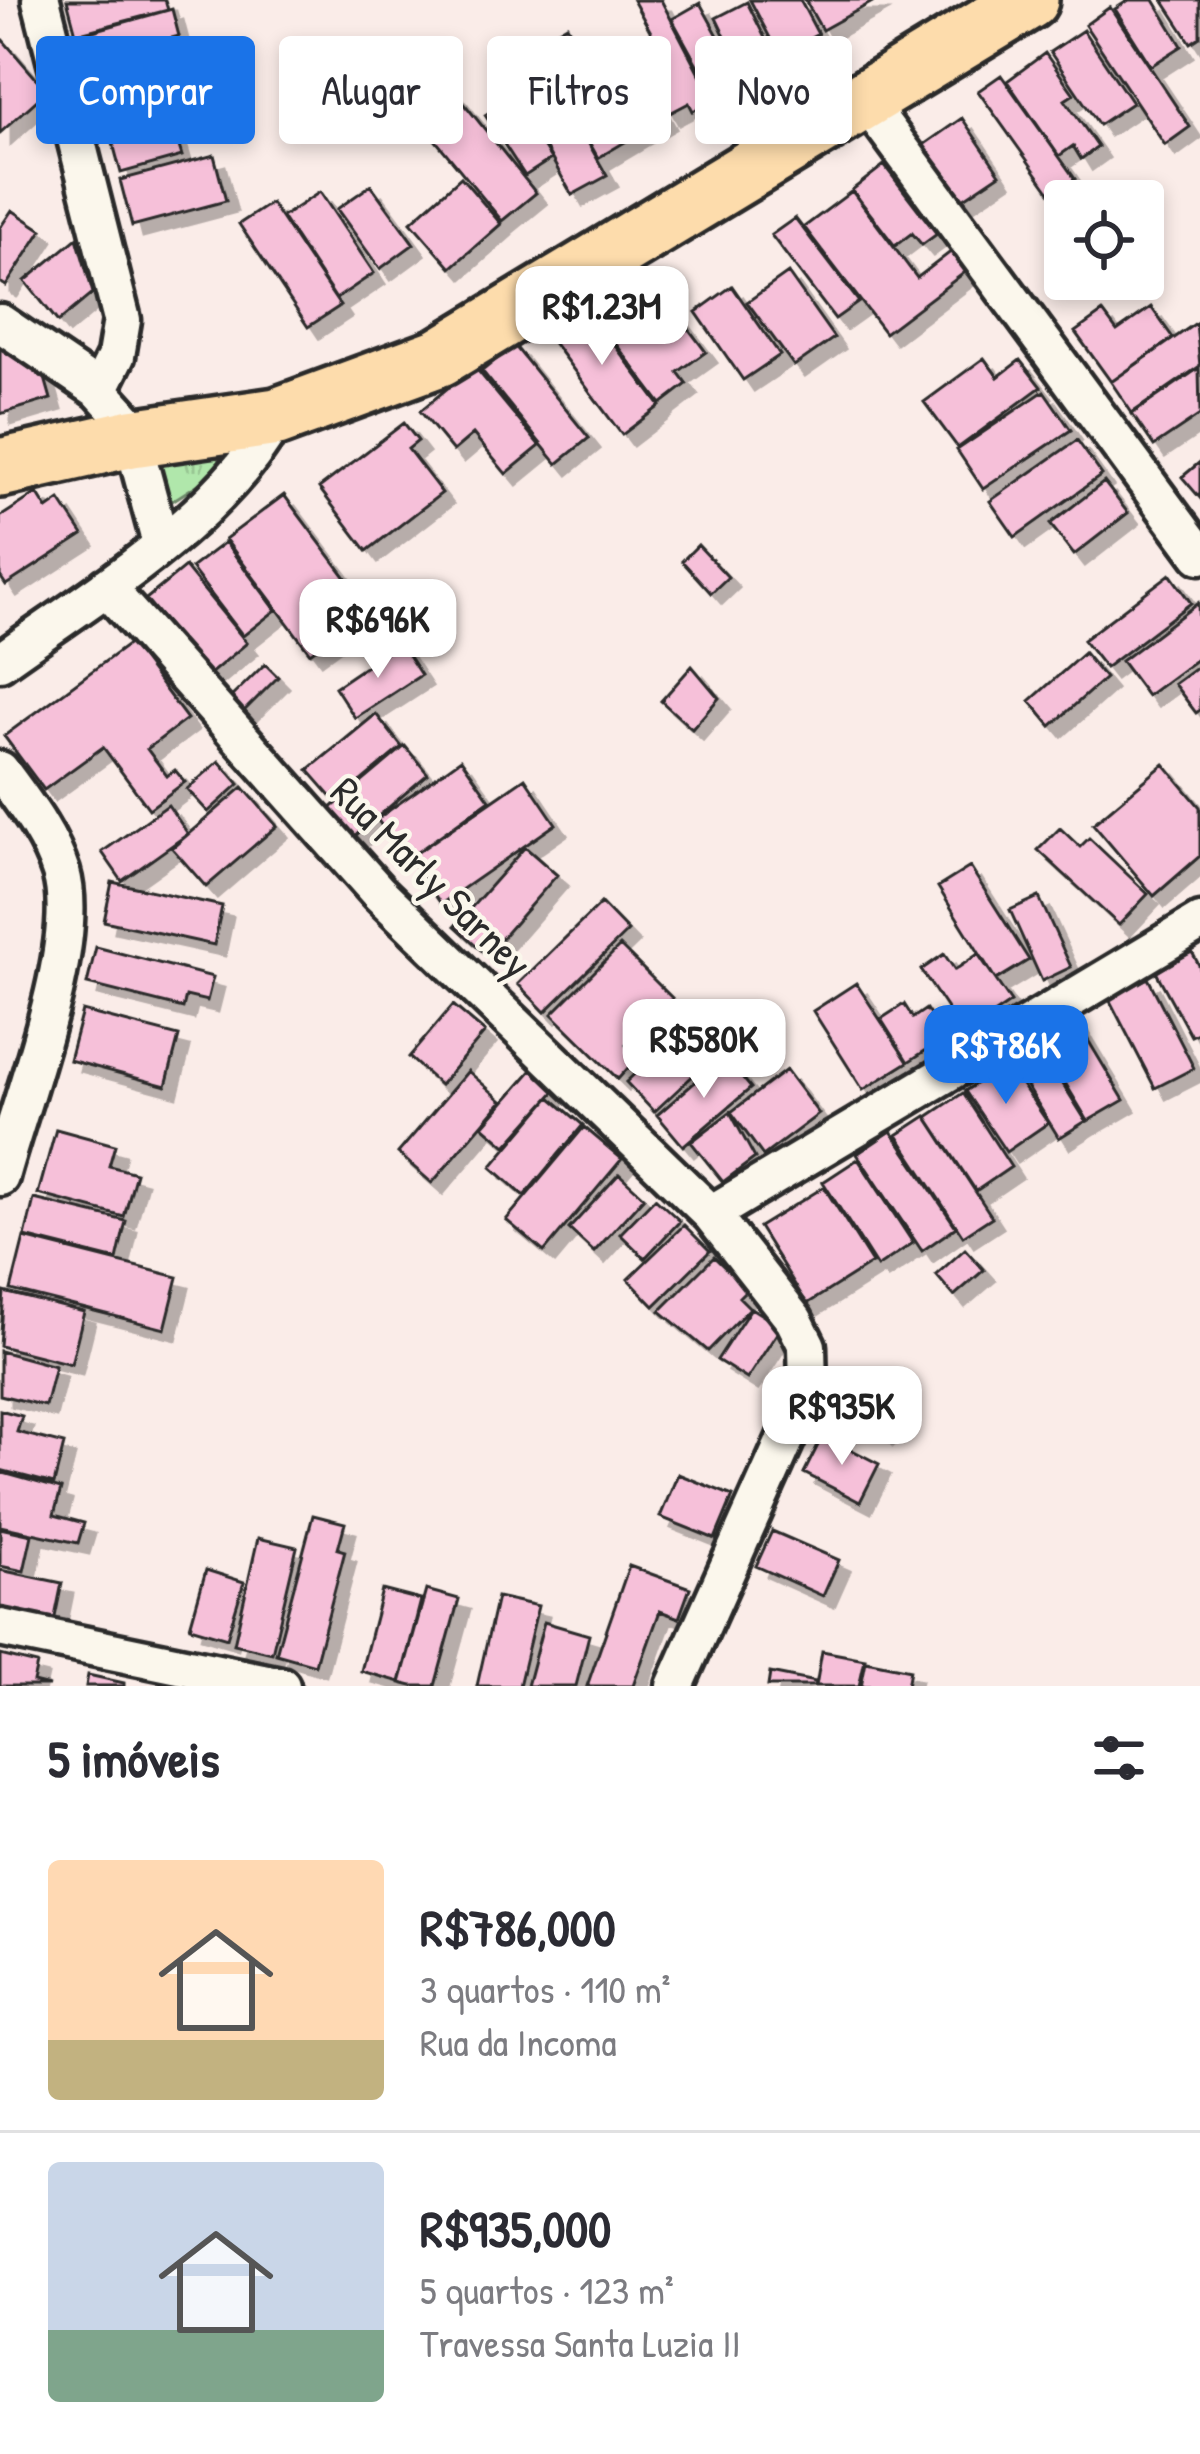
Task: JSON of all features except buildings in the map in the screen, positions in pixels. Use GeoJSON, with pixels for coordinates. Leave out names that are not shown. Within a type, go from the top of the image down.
{"type":"FeatureCollection","features":[{"type":"Feature","properties":{"kind":"main road"},"geometry":{"type":"LineString","coordinates":[[284,401],[468,304],[958,0]]}},
{"type":"Feature","properties":{"kind":"main road"},"geometry":{"type":"LineString","coordinates":[[0,452],[120,417],[284,401],[440,357],[1029,0]]}},
{"type":"Feature","properties":{"kind":"main road"},"geometry":{"type":"LineString","coordinates":[[0,468],[120,417]]}},
{"type":"Feature","properties":{"kind":"street"},"geometry":{"type":"LineString","coordinates":[[41,0],[122,320],[116,356],[120,417],[161,544]]}},
{"type":"Feature","properties":{"kind":"street"},"geometry":{"type":"LineString","coordinates":[[864,99],[1200,555]]}},
{"type":"Feature","properties":{"kind":"street"},"geometry":{"type":"LineString","coordinates":[[0,322],[120,417]]}},
{"type":"Feature","properties":{"kind":"street"},"geometry":{"type":"LineString","coordinates":[[0,662],[161,544],[247,460],[284,401]]}},
{"type":"Feature","properties":{"kind":"street","name":"Rua Marly Sarney"},"geometry":{"type":"LineString","coordinates":[[106,586],[379,892],[711,1214],[794,1320],[811,1367],[796,1418],[675,1686]]}},
{"type":"Feature","properties":{"kind":"street"},"geometry":{"type":"LineString","coordinates":[[0,770],[44,832],[62,874],[67,912],[62,955],[0,1177]]}},
{"type":"Feature","properties":{"kind":"street"},"geometry":{"type":"LineString","coordinates":[[711,1214],[1200,922]]}},
{"type":"Feature","properties":{"kind":"street"},"geometry":{"type":"LineString","coordinates":[[0,1628],[281,1686]]}},
{"type":"Feature","properties":{"kind":"green space"},"geometry":{"type":"Polygon","coordinates":[[[214,439],[222,469],[172,501],[164,498],[153,456],[214,439]]]}}]}
